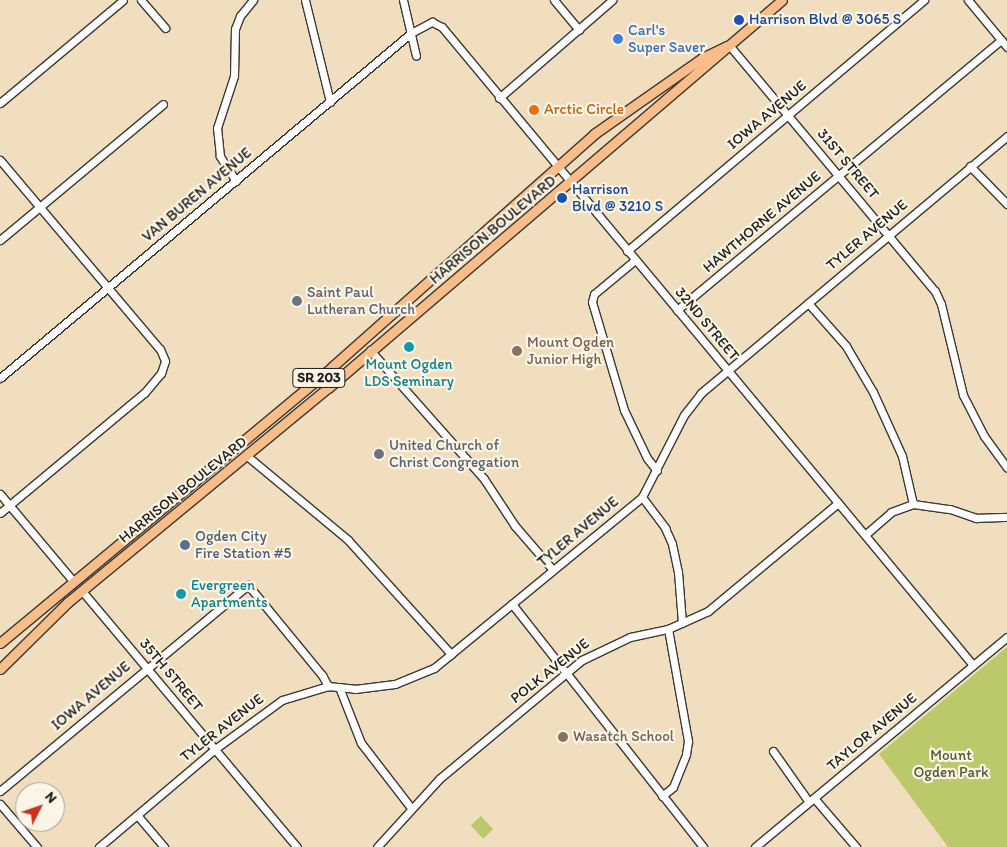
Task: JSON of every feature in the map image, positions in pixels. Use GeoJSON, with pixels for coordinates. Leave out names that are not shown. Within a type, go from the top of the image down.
{"type":"FeatureCollection","features":[{"type":"Feature","properties":{"kind":"main road","name":"HARRISON BOULEVARD"},"geometry":{"type":"LineString","coordinates":[[0,669],[82,591],[247,456],[370,350],[570,183],[782,0]]}},
{"type":"Feature","properties":{"kind":"main road","name":"HARRISON BOULEVARD"},"geometry":{"type":"LineString","coordinates":[[0,643],[332,367],[457,260],[556,166],[602,128],[702,58],[729,45]]}},
{"type":"Feature","properties":{"kind":"street"},"geometry":{"type":"LineString","coordinates":[[0,103],[123,0]]}},
{"type":"Feature","properties":{"kind":"street"},"geometry":{"type":"LineString","coordinates":[[142,0],[165,28]]}},
{"type":"Feature","properties":{"kind":"street"},"geometry":{"type":"LineString","coordinates":[[236,181],[220,156],[217,128],[234,76],[235,29],[240,16],[253,0]]}},
{"type":"Feature","properties":{"kind":"street"},"geometry":{"type":"LineString","coordinates":[[305,0],[330,102]]}},
{"type":"Feature","properties":{"kind":"street"},"geometry":{"type":"LineString","coordinates":[[403,0],[416,56]]}},
{"type":"Feature","properties":{"kind":"street"},"geometry":{"type":"LineString","coordinates":[[554,0],[579,30]]}},
{"type":"Feature","properties":{"kind":"street"},"geometry":{"type":"LineString","coordinates":[[499,98],[612,0]]}},
{"type":"Feature","properties":{"kind":"street","name":"IOWA AVENUE"},"geometry":{"type":"LineString","coordinates":[[627,250],[924,0]]}},
{"type":"Feature","properties":{"kind":"street"},"geometry":{"type":"LineString","coordinates":[[968,0],[1007,47]]}},
{"type":"Feature","properties":{"kind":"street","name":"32ND STREET"},"geometry":{"type":"LineString","coordinates":[[411,33],[428,22],[438,24],[634,260],[866,534],[973,665]]}},
{"type":"Feature","properties":{"kind":"street","name":"VAN BUREN AVENUE"},"geometry":{"type":"LineString","coordinates":[[0,378],[411,33]]}},
{"type":"Feature","properties":{"kind":"street","name":"HAWTHORNE AVENUE"},"geometry":{"type":"LineString","coordinates":[[677,310],[1001,40]]}},
{"type":"Feature","properties":{"kind":"street","name":"31ST STREET"},"geometry":{"type":"LineString","coordinates":[[729,45],[890,234],[935,291],[942,304],[963,395],[984,436],[1007,468]]}},
{"type":"Feature","properties":{"kind":"street"},"geometry":{"type":"LineString","coordinates":[[0,240],[163,104]]}},
{"type":"Feature","properties":{"kind":"street","name":"TYLER AVENUE"},"geometry":{"type":"LineString","coordinates":[[99,847],[215,749],[282,700],[328,686],[355,689],[395,684],[434,668],[642,498],[684,415],[701,393],[1007,136]]}},
{"type":"Feature","properties":{"kind":"street"},"geometry":{"type":"LineString","coordinates":[[0,160],[160,349],[164,367],[144,393],[0,514]]}},
{"type":"Feature","properties":{"kind":"street"},"geometry":{"type":"LineString","coordinates":[[970,166],[1007,204]]}},
{"type":"Feature","properties":{"kind":"street"},"geometry":{"type":"LineString","coordinates":[[634,260],[594,294],[592,302],[624,410],[647,458],[657,471]]}},
{"type":"Feature","properties":{"kind":"street"},"geometry":{"type":"LineString","coordinates":[[808,303],[846,346],[872,392],[902,456],[913,504]]}},
{"type":"Feature","properties":{"kind":"street"},"geometry":{"type":"LineString","coordinates":[[370,350],[484,479],[515,526],[553,570]]}},
{"type":"Feature","properties":{"kind":"street"},"geometry":{"type":"LineString","coordinates":[[247,456],[348,540],[451,654]]}},
{"type":"Feature","properties":{"kind":"street"},"geometry":{"type":"LineString","coordinates":[[0,494],[73,581]]}},
{"type":"Feature","properties":{"kind":"street"},"geometry":{"type":"LineString","coordinates":[[642,498],[665,528],[672,544],[678,572],[682,623]]}},
{"type":"Feature","properties":{"kind":"street","name":"POLK AVENUE"},"geometry":{"type":"LineString","coordinates":[[378,847],[439,779],[566,673],[604,646],[630,637],[668,629],[708,611],[838,503]]}},
{"type":"Feature","properties":{"kind":"street"},"geometry":{"type":"LineString","coordinates":[[866,534],[891,512],[913,504],[950,509],[976,518],[1007,517]]}},
{"type":"Feature","properties":{"kind":"street","name":"IOWA AVENUE"},"geometry":{"type":"LineString","coordinates":[[0,791],[248,585],[322,675],[328,686]]}},
{"type":"Feature","properties":{"kind":"street","name":"35TH STREET"},"geometry":{"type":"LineString","coordinates":[[82,591],[297,847]]}},
{"type":"Feature","properties":{"kind":"street"},"geometry":{"type":"LineString","coordinates":[[512,604],[703,847]]}},
{"type":"Feature","properties":{"kind":"street"},"geometry":{"type":"LineString","coordinates":[[662,796],[673,787],[686,754],[688,741],[668,629]]}},
{"type":"Feature","properties":{"kind":"street","name":"TAYLOR AVENUE"},"geometry":{"type":"LineString","coordinates":[[755,847],[1007,637]]}},
{"type":"Feature","properties":{"kind":"street"},"geometry":{"type":"LineString","coordinates":[[339,687],[361,743],[411,808]]}},
{"type":"Feature","properties":{"kind":"street"},"geometry":{"type":"LineString","coordinates":[[773,751],[812,800],[856,847]]}},
{"type":"Feature","properties":{"kind":"street"},"geometry":{"type":"LineString","coordinates":[[0,804],[37,847]]}},
{"type":"Feature","properties":{"kind":"street"},"geometry":{"type":"LineString","coordinates":[[137,815],[164,847]]}},
{"type":"Feature","properties":{"kind":"green space","name":"Mount Ogden Park"},"geometry":{"type":"Polygon","coordinates":[[[1007,647],[1007,847],[948,847],[879,754],[1007,647]]]}},
{"type":"Feature","properties":{"kind":"green space"},"geometry":{"type":"Polygon","coordinates":[[[481,816],[493,829],[483,839],[471,826],[481,816]]]}},
{"type":"Feature","properties":{"kind":"place","name":"Harrison Blvd @ 3065 S"},"geometry":{"type":"Point","coordinates":[739,20]}},
{"type":"Feature","properties":{"kind":"place","name":"Carl's Super Saver"},"geometry":{"type":"Point","coordinates":[618,39]}},
{"type":"Feature","properties":{"kind":"place","name":"Arctic Circle"},"geometry":{"type":"Point","coordinates":[534,110]}},
{"type":"Feature","properties":{"kind":"place","name":"Harrison Blvd @ 3210 S"},"geometry":{"type":"Point","coordinates":[562,198]}},
{"type":"Feature","properties":{"kind":"place","name":"Saint Paul Lutheran Church"},"geometry":{"type":"Point","coordinates":[297,301]}},
{"type":"Feature","properties":{"kind":"place","name":"Mount Ogden LDS Seminary"},"geometry":{"type":"Point","coordinates":[409,347]}},
{"type":"Feature","properties":{"kind":"place","name":"Mount Ogden Junior High"},"geometry":{"type":"Point","coordinates":[517,351]}},
{"type":"Feature","properties":{"kind":"place","name":"United Church of Christ Congregation"},"geometry":{"type":"Point","coordinates":[379,454]}},
{"type":"Feature","properties":{"kind":"place","name":"Ogden City Fire Station #5"},"geometry":{"type":"Point","coordinates":[185,545]}},
{"type":"Feature","properties":{"kind":"place","name":"Evergreen Apartments"},"geometry":{"type":"Point","coordinates":[181,594]}},
{"type":"Feature","properties":{"kind":"place","name":"Wasatch School"},"geometry":{"type":"Point","coordinates":[563,737]}}]}
